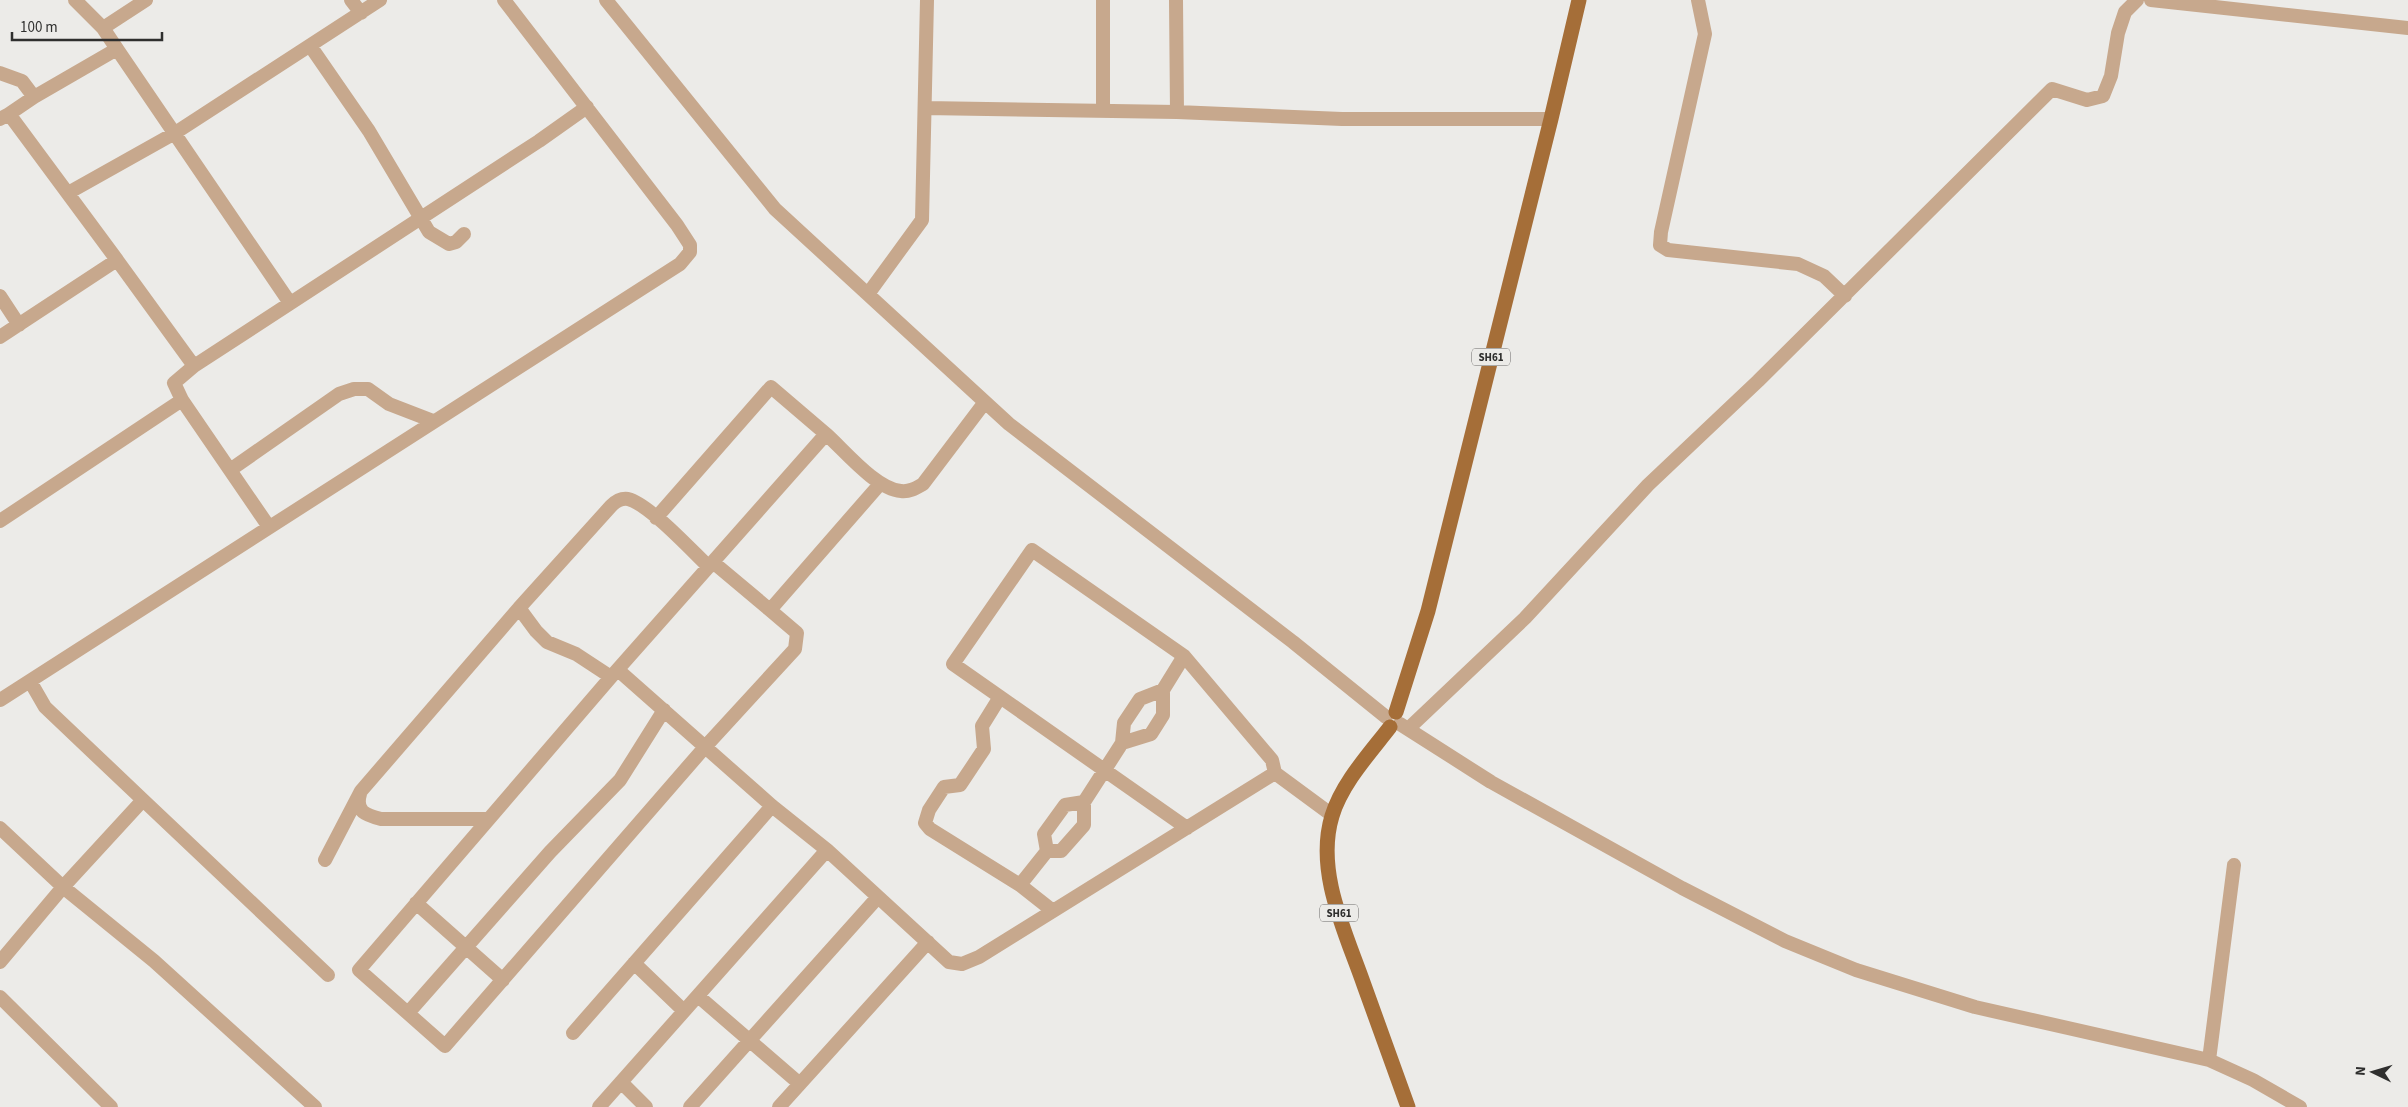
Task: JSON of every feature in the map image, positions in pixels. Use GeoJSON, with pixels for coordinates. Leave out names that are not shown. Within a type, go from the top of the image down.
{"type":"FeatureCollection","features":[{"type":"Feature","properties":{"kind":"main road","name":"SH61"},"geometry":{"type":"LineString","coordinates":[[1408,1107],[1337,907],[1329,871],[1328,845],[1332,815],[1348,785],[1396,722],[1428,612],[1551,119],[1578,0]]}},
{"type":"Feature","properties":{"kind":"street"},"geometry":{"type":"LineString","coordinates":[[75,0],[103,28],[290,303]]}},
{"type":"Feature","properties":{"kind":"street"},"geometry":{"type":"LineString","coordinates":[[103,28],[146,0]]}},
{"type":"Feature","properties":{"kind":"street"},"geometry":{"type":"LineString","coordinates":[[351,0],[361,13]]}},
{"type":"Feature","properties":{"kind":"street"},"geometry":{"type":"LineString","coordinates":[[68,194],[175,132],[311,47],[380,0]]}},
{"type":"Feature","properties":{"kind":"street"},"geometry":{"type":"LineString","coordinates":[[0,700],[680,264],[690,252],[690,245],[677,224],[504,0]]}},
{"type":"Feature","properties":{"kind":"street"},"geometry":{"type":"LineString","coordinates":[[606,0],[776,209],[1009,424],[1396,722],[1499,787],[1682,888],[1785,941],[1856,970],[1975,1007],[2209,1060],[2253,1080],[2300,1107]]}},
{"type":"Feature","properties":{"kind":"street"},"geometry":{"type":"LineString","coordinates":[[868,294],[922,220],[927,0]]}},
{"type":"Feature","properties":{"kind":"street"},"geometry":{"type":"LineString","coordinates":[[1102,0],[1103,111]]}},
{"type":"Feature","properties":{"kind":"street"},"geometry":{"type":"LineString","coordinates":[[1176,0],[1177,112]]}},
{"type":"Feature","properties":{"kind":"street"},"geometry":{"type":"LineString","coordinates":[[1698,0],[1705,34],[1661,232],[1660,245],[1668,250],[1798,264],[1824,276],[1844,296]]}},
{"type":"Feature","properties":{"kind":"street"},"geometry":{"type":"LineString","coordinates":[[1396,722],[1525,618],[1648,485],[1758,381],[2052,89],[2087,100],[2103,96],[2111,76],[2118,33],[2125,12],[2137,0]]}},
{"type":"Feature","properties":{"kind":"street"},"geometry":{"type":"LineString","coordinates":[[2151,0],[2408,28]]}},
{"type":"Feature","properties":{"kind":"street"},"geometry":{"type":"LineString","coordinates":[[311,47],[370,131],[420,218],[433,236],[444,243],[453,244],[464,234]]}},
{"type":"Feature","properties":{"kind":"street"},"geometry":{"type":"LineString","coordinates":[[117,49],[5,116],[68,194],[194,366]]}},
{"type":"Feature","properties":{"kind":"street"},"geometry":{"type":"LineString","coordinates":[[0,73],[22,80],[34,97]]}},
{"type":"Feature","properties":{"kind":"street"},"geometry":{"type":"LineString","coordinates":[[269,527],[182,400],[174,383],[194,366],[587,106]]}},
{"type":"Feature","properties":{"kind":"street"},"geometry":{"type":"LineString","coordinates":[[925,108],[1177,112],[1342,119],[1551,119]]}},
{"type":"Feature","properties":{"kind":"street"},"geometry":{"type":"LineString","coordinates":[[0,337],[117,260]]}},
{"type":"Feature","properties":{"kind":"street"},"geometry":{"type":"LineString","coordinates":[[0,296],[19,325]]}},
{"type":"Feature","properties":{"kind":"street"},"geometry":{"type":"LineString","coordinates":[[656,518],[771,387],[880,484],[902,491],[913,490],[923,484],[985,402]]}},
{"type":"Feature","properties":{"kind":"street"},"geometry":{"type":"LineString","coordinates":[[230,470],[339,394],[354,388],[368,389],[389,404],[433,421]]}},
{"type":"Feature","properties":{"kind":"street"},"geometry":{"type":"LineString","coordinates":[[0,521],[182,400]]}},
{"type":"Feature","properties":{"kind":"street"},"geometry":{"type":"LineString","coordinates":[[325,860],[361,791],[519,608],[616,501],[629,499],[656,518],[711,565],[797,633],[795,649],[705,747],[445,1046],[359,970],[615,674],[711,565],[826,434]]}},
{"type":"Feature","properties":{"kind":"street"},"geometry":{"type":"LineString","coordinates":[[770,610],[880,484]]}},
{"type":"Feature","properties":{"kind":"street"},"geometry":{"type":"LineString","coordinates":[[1187,828],[953,664],[1032,550],[1184,656],[1272,760],[1275,773],[1332,815]]}},
{"type":"Feature","properties":{"kind":"street"},"geometry":{"type":"LineString","coordinates":[[519,608],[547,642],[615,674],[664,710],[772,806],[827,850],[949,962],[962,964],[979,957],[1275,773]]}},
{"type":"Feature","properties":{"kind":"street"},"geometry":{"type":"LineString","coordinates":[[1047,851],[1061,851],[1084,825],[1084,802],[1106,771],[1122,743],[1124,723],[1140,699],[1162,690],[1184,656]]}},
{"type":"Feature","properties":{"kind":"street"},"geometry":{"type":"LineString","coordinates":[[30,681],[45,707],[328,975]]}},
{"type":"Feature","properties":{"kind":"street"},"geometry":{"type":"LineString","coordinates":[[1122,743],[1152,734],[1163,715],[1162,690]]}},
{"type":"Feature","properties":{"kind":"street"},"geometry":{"type":"LineString","coordinates":[[1000,697],[982,726],[984,749],[960,785],[944,787],[930,810],[925,823],[930,829],[1020,885],[1053,911]]}},
{"type":"Feature","properties":{"kind":"street"},"geometry":{"type":"LineString","coordinates":[[408,1013],[464,946],[550,852],[620,780],[664,710]]}},
{"type":"Feature","properties":{"kind":"street"},"geometry":{"type":"LineString","coordinates":[[361,791],[358,802],[359,809],[365,815],[380,819],[489,819]]}},
{"type":"Feature","properties":{"kind":"street"},"geometry":{"type":"LineString","coordinates":[[0,962],[63,887],[143,800]]}},
{"type":"Feature","properties":{"kind":"street"},"geometry":{"type":"LineString","coordinates":[[1020,885],[1047,851],[1044,834],[1065,805],[1084,802]]}},
{"type":"Feature","properties":{"kind":"street"},"geometry":{"type":"LineString","coordinates":[[573,1033],[772,806]]}},
{"type":"Feature","properties":{"kind":"street"},"geometry":{"type":"LineString","coordinates":[[0,828],[63,887],[154,961],[315,1107]]}},
{"type":"Feature","properties":{"kind":"street"},"geometry":{"type":"LineString","coordinates":[[599,1107],[827,850]]}},
{"type":"Feature","properties":{"kind":"street"},"geometry":{"type":"LineString","coordinates":[[2209,1060],[2234,865]]}},
{"type":"Feature","properties":{"kind":"street"},"geometry":{"type":"LineString","coordinates":[[690,1107],[878,897]]}},
{"type":"Feature","properties":{"kind":"street"},"geometry":{"type":"LineString","coordinates":[[416,904],[503,980]]}},
{"type":"Feature","properties":{"kind":"street"},"geometry":{"type":"LineString","coordinates":[[779,1107],[928,942]]}},
{"type":"Feature","properties":{"kind":"street"},"geometry":{"type":"LineString","coordinates":[[634,963],[684,1011]]}},
{"type":"Feature","properties":{"kind":"street"},"geometry":{"type":"LineString","coordinates":[[698,996],[800,1084]]}},
{"type":"Feature","properties":{"kind":"street"},"geometry":{"type":"LineString","coordinates":[[0,997],[112,1107]]}},
{"type":"Feature","properties":{"kind":"street"},"geometry":{"type":"LineString","coordinates":[[622,1082],[646,1107]]}}]}
